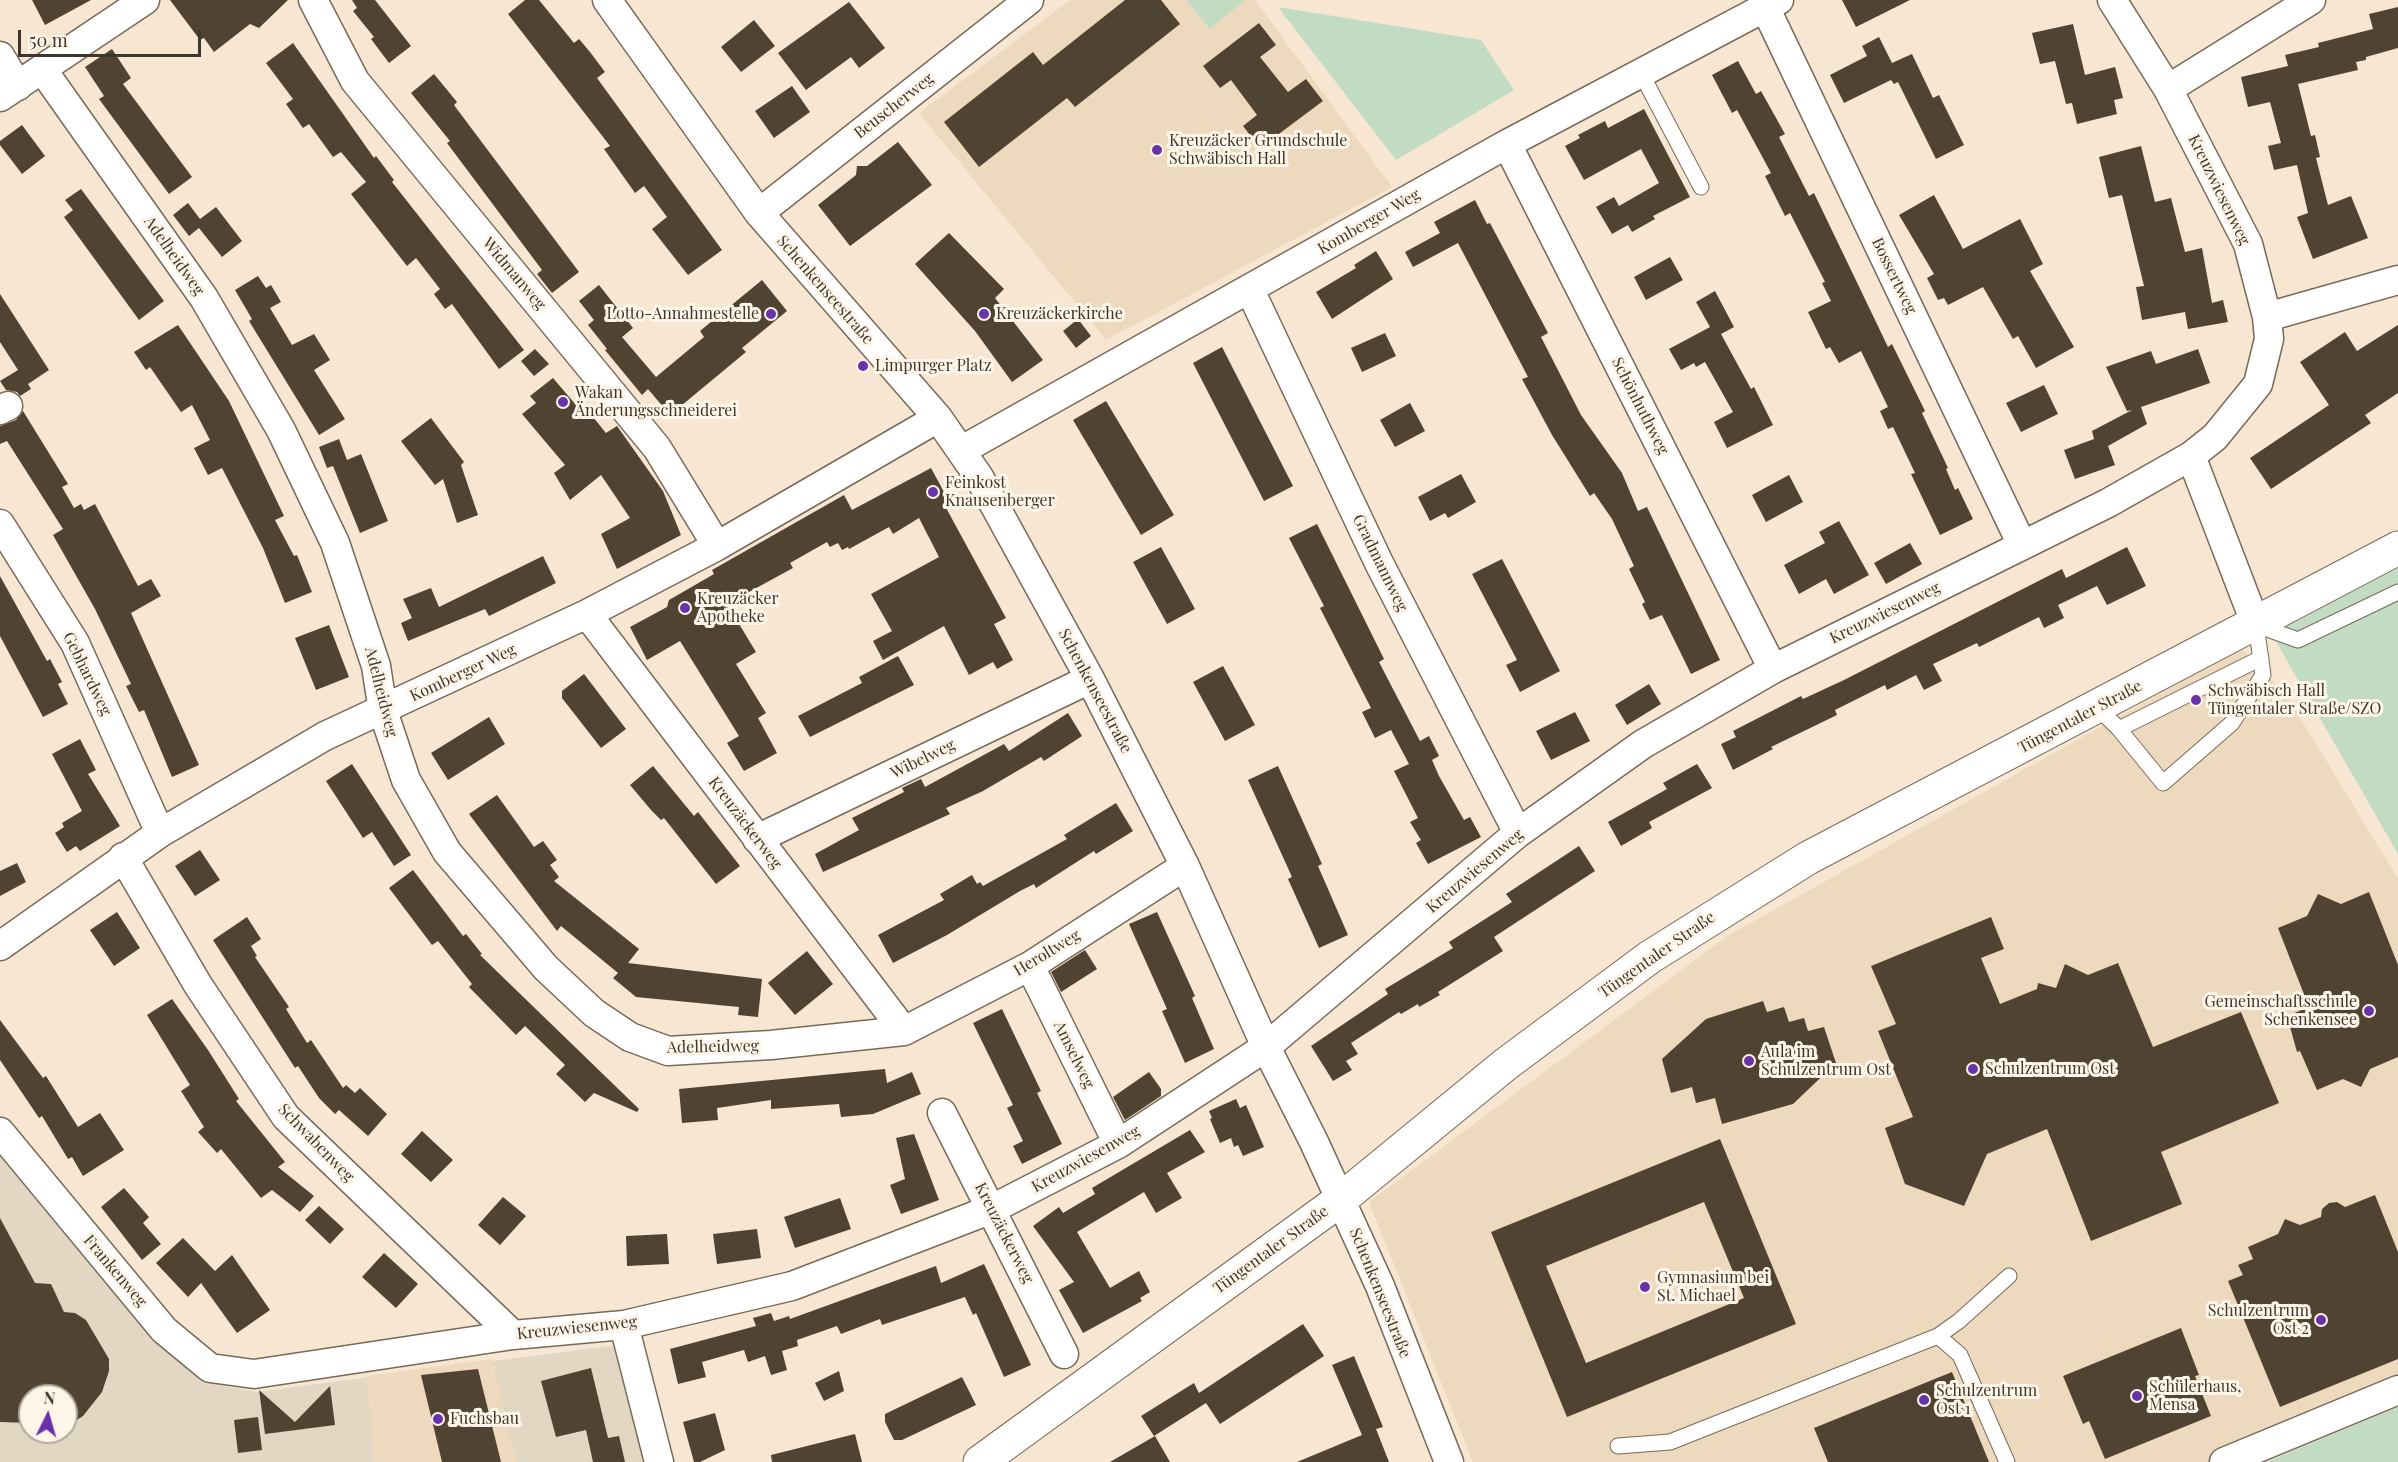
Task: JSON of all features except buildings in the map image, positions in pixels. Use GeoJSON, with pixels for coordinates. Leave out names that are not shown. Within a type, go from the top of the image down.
{"type":"FeatureCollection","features":[{"type":"Feature","properties":{"kind":"street"},"geometry":{"type":"LineString","coordinates":[[0,56],[9,92],[145,0]]}},
{"type":"Feature","properties":{"kind":"street","name":"Widmanweg"},"geometry":{"type":"LineString","coordinates":[[313,0],[355,81],[657,448],[717,546]]}},
{"type":"Feature","properties":{"kind":"street","name":"Schenkenseestraße"},"geometry":{"type":"LineString","coordinates":[[607,0],[759,213],[938,418],[962,450],[1090,679],[1185,866],[1266,1047],[1380,1286],[1449,1462]]}},
{"type":"Feature","properties":{"kind":"street","name":"Beuscherweg"},"geometry":{"type":"LineString","coordinates":[[759,213],[1029,0]]}},
{"type":"Feature","properties":{"kind":"street","name":"Kreuzwiesenweg"},"geometry":{"type":"LineString","coordinates":[[254,1374],[513,1335],[624,1325],[792,1286],[992,1209],[1118,1144],[1266,1047],[1518,833],[1643,744],[1773,669],[2108,503],[2191,456],[2215,437],[2258,384],[2268,339],[2267,317],[2248,244],[2168,89],[2112,0]]}},
{"type":"Feature","properties":{"kind":"street"},"geometry":{"type":"LineString","coordinates":[[2168,89],[2312,0]]}},
{"type":"Feature","properties":{"kind":"street","name":"Komberger Weg"},"geometry":{"type":"LineString","coordinates":[[962,450],[1507,144],[1772,4]]}},
{"type":"Feature","properties":{"kind":"street","name":"Bossertweg"},"geometry":{"type":"LineString","coordinates":[[1772,4],[2022,545]]}},
{"type":"Feature","properties":{"kind":"street","name":"Adelheidweg"},"geometry":{"type":"LineString","coordinates":[[42,69],[204,298],[281,430],[335,543],[376,666],[383,711],[406,780],[447,852],[546,968],[594,1013],[630,1037],[668,1051],[696,1051],[904,1031]]}},
{"type":"Feature","properties":{"kind":"street","name":"Schönhuthweg"},"geometry":{"type":"LineString","coordinates":[[1507,144],[1773,669]]}},
{"type":"Feature","properties":{"kind":"street"},"geometry":{"type":"LineString","coordinates":[[2267,317],[2398,280]]}},
{"type":"Feature","properties":{"kind":"street","name":"Gradmannweg"},"geometry":{"type":"LineString","coordinates":[[1250,290],[1379,563],[1518,833]]}},
{"type":"Feature","properties":{"kind":"street","name":"Komberger Weg"},"geometry":{"type":"LineString","coordinates":[[0,946],[160,832],[325,736],[383,711],[587,614],[717,546],[938,418]]}},
{"type":"Feature","properties":{"kind":"street"},"geometry":{"type":"LineString","coordinates":[[2191,456],[2256,625]]}},
{"type":"Feature","properties":{"kind":"street","name":"Gebhardweg"},"geometry":{"type":"LineString","coordinates":[[0,524],[75,643],[160,832]]}},
{"type":"Feature","properties":{"kind":"street","name":"Tüngentaler Straße"},"geometry":{"type":"LineString","coordinates":[[980,1462],[1340,1200],[1506,1064],[1660,950],[1808,858],[2109,718],[2256,625],[2398,548]]}},
{"type":"Feature","properties":{"kind":"street","name":"Kreuzäckerweg"},"geometry":{"type":"LineString","coordinates":[[587,614],[904,1031]]}},
{"type":"Feature","properties":{"kind":"street","name":"Wibelweg"},"geometry":{"type":"LineString","coordinates":[[756,839],[1090,679]]}},
{"type":"Feature","properties":{"kind":"street","name":"Schwabenweg"},"geometry":{"type":"LineString","coordinates":[[123,857],[198,985],[286,1117],[513,1335]]}},
{"type":"Feature","properties":{"kind":"street","name":"Heroltweg"},"geometry":{"type":"LineString","coordinates":[[904,1031],[1030,966],[1185,866]]}},
{"type":"Feature","properties":{"kind":"street","name":"Amselweg"},"geometry":{"type":"LineString","coordinates":[[1030,966],[1118,1144]]}},
{"type":"Feature","properties":{"kind":"street","name":"Kreuzäckerweg"},"geometry":{"type":"LineString","coordinates":[[942,1113],[1064,1354]]}},
{"type":"Feature","properties":{"kind":"street","name":"Frankenweg"},"geometry":{"type":"LineString","coordinates":[[0,1132],[164,1330],[210,1368],[254,1374]]}},
{"type":"Feature","properties":{"kind":"street"},"geometry":{"type":"LineString","coordinates":[[624,1325],[659,1462]]}},
{"type":"Feature","properties":{"kind":"street"},"geometry":{"type":"LineString","coordinates":[[2224,1462],[2398,1390]]}},
{"type":"Feature","properties":{"kind":"lane"},"geometry":{"type":"LineString","coordinates":[[1641,73],[1701,187]]}},
{"type":"Feature","properties":{"kind":"lane"},"geometry":{"type":"LineString","coordinates":[[2261,658],[2109,718],[2163,783],[2232,723],[2263,675],[2261,658],[2256,625],[2298,640],[2398,592]]}},
{"type":"Feature","properties":{"kind":"lane"},"geometry":{"type":"LineString","coordinates":[[1618,1446],[1671,1442],[1938,1335],[1959,1321],[2009,1276]]}},
{"type":"Feature","properties":{"kind":"lane"},"geometry":{"type":"LineString","coordinates":[[1938,1335],[1960,1355],[2007,1462]]}},
{"type":"Feature","properties":{"kind":"shaded area","name":"Kreuzäcker Grundschule Schwäbisch Hall"},"geometry":{"type":"Polygon","coordinates":[[[1070,0],[1255,0],[1392,187],[1106,340],[919,113],[1070,0]]]}},
{"type":"Feature","properties":{"kind":"shaded area","name":"Schulzentrum Ost"},"geometry":{"type":"Polygon","coordinates":[[[2241,648],[2285,693],[2398,879],[2398,1380],[2209,1462],[1473,1462],[1369,1202],[1726,937],[2241,648]]]}},
{"type":"Feature","properties":{"kind":"shaded area"},"geometry":{"type":"Polygon","coordinates":[[[0,1136],[200,1381],[256,1392],[625,1344],[657,1462],[0,1462],[0,1136]]]}},
{"type":"Feature","properties":{"kind":"shaded area","name":"Fuchsbau"},"geometry":{"type":"Polygon","coordinates":[[[492,1359],[517,1462],[374,1462],[366,1376],[492,1359]]]}},
{"type":"Feature","properties":{"kind":"green space"},"geometry":{"type":"Polygon","coordinates":[[[1186,0],[1245,0],[1210,29],[1186,0]]]}},
{"type":"Feature","properties":{"kind":"green space"},"geometry":{"type":"Polygon","coordinates":[[[1278,7],[1481,40],[1514,90],[1396,160],[1278,7]]]}},
{"type":"Feature","properties":{"kind":"green space"},"geometry":{"type":"Polygon","coordinates":[[[2398,568],[2398,854],[2270,631],[2398,568]]]}},
{"type":"Feature","properties":{"kind":"green space"},"geometry":{"type":"Polygon","coordinates":[[[2398,1407],[2398,1462],[2267,1462],[2398,1407]]]}},
{"type":"Feature","properties":{"kind":"place","name":"Kreuzäcker Grundschule Schwäbisch Hall"},"geometry":{"type":"Point","coordinates":[1157,150]}},
{"type":"Feature","properties":{"kind":"place","name":"Lotto-Annahmestelle"},"geometry":{"type":"Point","coordinates":[771,314]}},
{"type":"Feature","properties":{"kind":"place","name":"Kreuzäckerkirche"},"geometry":{"type":"Point","coordinates":[984,314]}},
{"type":"Feature","properties":{"kind":"place","name":"Limpurger Platz"},"geometry":{"type":"Point","coordinates":[863,366]}},
{"type":"Feature","properties":{"kind":"place","name":"Wakan Änderungsschneiderei"},"geometry":{"type":"Point","coordinates":[563,402]}},
{"type":"Feature","properties":{"kind":"place","name":"Feinkost Knausenberger"},"geometry":{"type":"Point","coordinates":[933,492]}},
{"type":"Feature","properties":{"kind":"place","name":"Kreuzäcker Apotheke"},"geometry":{"type":"Point","coordinates":[685,608]}},
{"type":"Feature","properties":{"kind":"place","name":"Schwäbisch Hall Tüngentaler Straße/SZO"},"geometry":{"type":"Point","coordinates":[2196,700]}},
{"type":"Feature","properties":{"kind":"place","name":"Gemeinschaftsschule Schenkensee"},"geometry":{"type":"Point","coordinates":[2369,1011]}},
{"type":"Feature","properties":{"kind":"place","name":"Aula im Schulzentrum Ost"},"geometry":{"type":"Point","coordinates":[1749,1061]}},
{"type":"Feature","properties":{"kind":"place","name":"Schulzentrum Ost"},"geometry":{"type":"Point","coordinates":[1973,1069]}},
{"type":"Feature","properties":{"kind":"place","name":"Gymnasium bei St. Michael"},"geometry":{"type":"Point","coordinates":[1645,1287]}},
{"type":"Feature","properties":{"kind":"place","name":"Schulzentrum Ost 2"},"geometry":{"type":"Point","coordinates":[2321,1320]}},
{"type":"Feature","properties":{"kind":"place","name":"Schülerhaus, Mensa"},"geometry":{"type":"Point","coordinates":[2137,1396]}},
{"type":"Feature","properties":{"kind":"place","name":"Schulzentrum Ost 1"},"geometry":{"type":"Point","coordinates":[1924,1400]}},
{"type":"Feature","properties":{"kind":"place","name":"Fuchsbau"},"geometry":{"type":"Point","coordinates":[438,1419]}}]}
